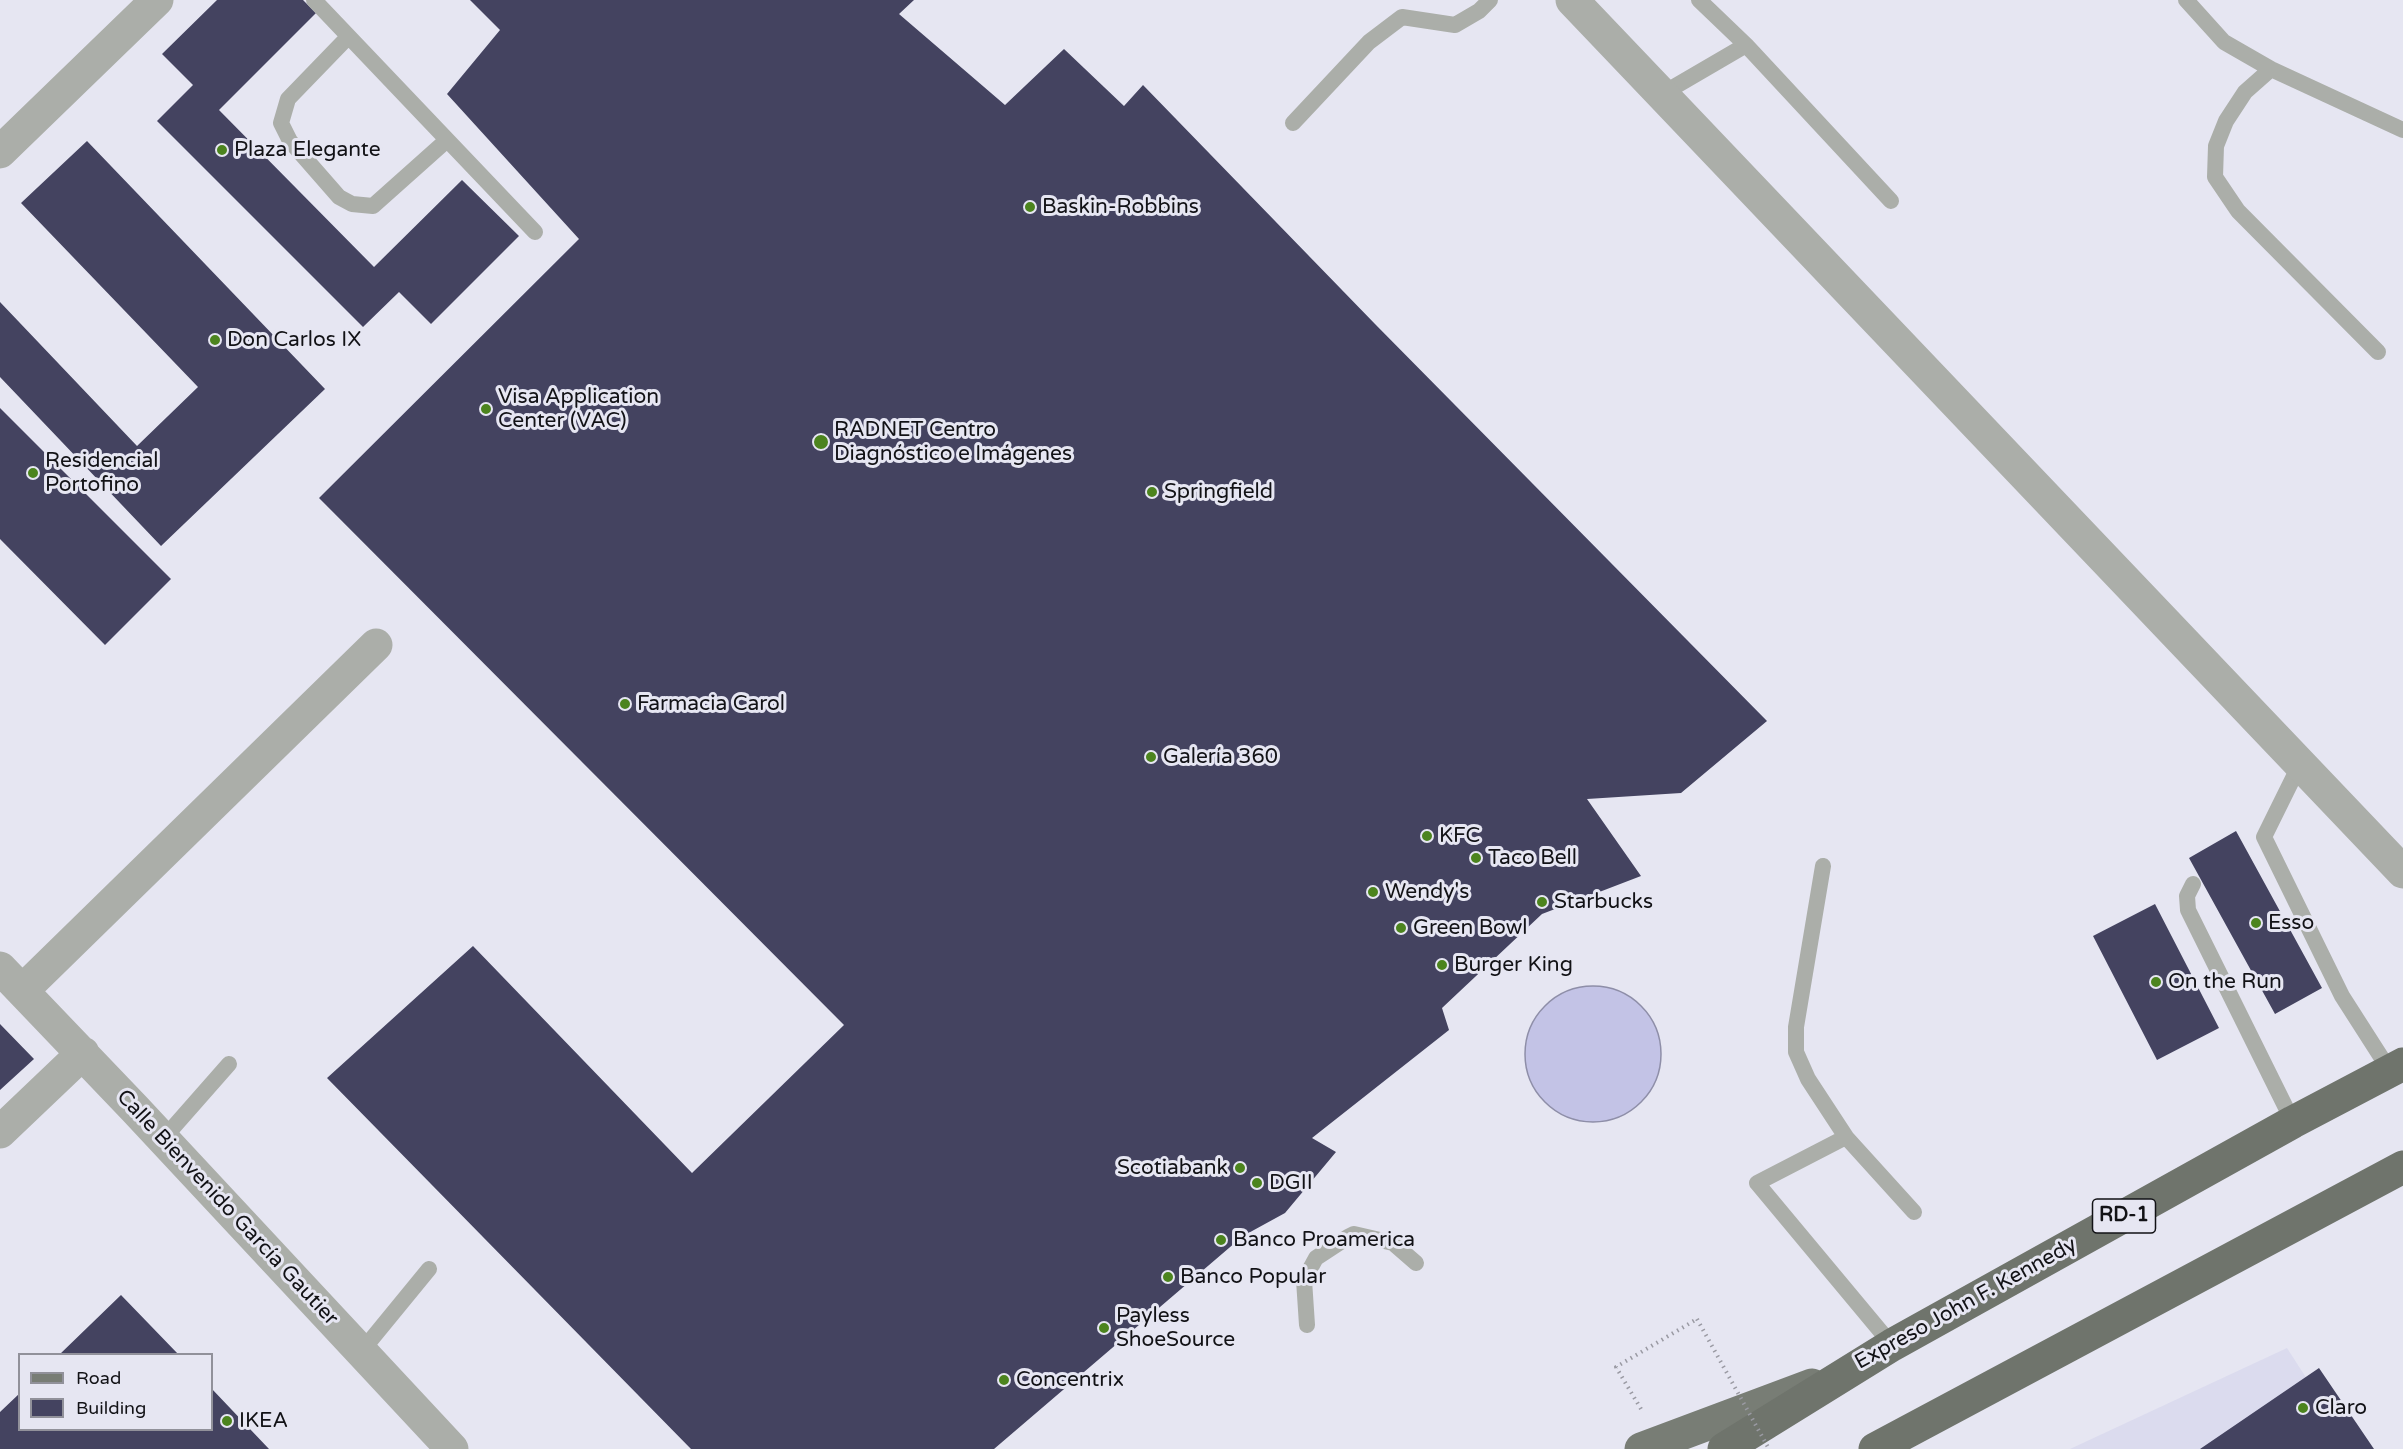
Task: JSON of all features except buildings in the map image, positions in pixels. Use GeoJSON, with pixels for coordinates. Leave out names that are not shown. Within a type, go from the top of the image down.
{"type":"FeatureCollection","features":[{"type":"Feature","properties":{"kind":"highway","name":"Expreso John F. Kennedy"},"geometry":{"type":"LineString","coordinates":[[1724,1449],[1892,1345],[2293,1122],[2396,1068]]}},
{"type":"Feature","properties":{"kind":"highway"},"geometry":{"type":"LineString","coordinates":[[1875,1449],[2403,1167]]}},
{"type":"Feature","properties":{"kind":"main road","name":"RD-1"},"geometry":{"type":"LineString","coordinates":[[1651,1446],[1847,1371]]}},
{"type":"Feature","properties":{"kind":"street"},"geometry":{"type":"LineString","coordinates":[[0,152],[157,0]]}},
{"type":"Feature","properties":{"kind":"street"},"geometry":{"type":"LineString","coordinates":[[1572,0],[2301,762],[2403,872]]}},
{"type":"Feature","properties":{"kind":"street"},"geometry":{"type":"LineString","coordinates":[[11,980],[376,645]]}},
{"type":"Feature","properties":{"kind":"street","name":"Calle Bienvenido García Gautier"},"geometry":{"type":"LineString","coordinates":[[11,980],[83,1053],[452,1449]]}},
{"type":"Feature","properties":{"kind":"street"},"geometry":{"type":"LineString","coordinates":[[0,1132],[83,1053]]}},
{"type":"Feature","properties":{"kind":"lane"},"geometry":{"type":"LineString","coordinates":[[314,0],[535,232]]}},
{"type":"Feature","properties":{"kind":"lane"},"geometry":{"type":"LineString","coordinates":[[1293,123],[1369,42],[1402,17],[1455,25],[1479,11],[1490,0]]}},
{"type":"Feature","properties":{"kind":"lane"},"geometry":{"type":"LineString","coordinates":[[1699,0],[1746,45],[1891,201]]}},
{"type":"Feature","properties":{"kind":"lane"},"geometry":{"type":"LineString","coordinates":[[2186,0],[2224,42],[2271,69],[2403,130]]}},
{"type":"Feature","properties":{"kind":"lane"},"geometry":{"type":"LineString","coordinates":[[348,37],[288,99],[281,123],[290,141],[339,197],[352,204],[373,206],[447,140]]}},
{"type":"Feature","properties":{"kind":"lane"},"geometry":{"type":"LineString","coordinates":[[1662,94],[1746,45]]}},
{"type":"Feature","properties":{"kind":"lane"},"geometry":{"type":"LineString","coordinates":[[2271,69],[2245,92],[2226,121],[2216,146],[2215,177],[2238,211],[2378,352]]}},
{"type":"Feature","properties":{"kind":"lane"},"geometry":{"type":"LineString","coordinates":[[2301,762],[2264,837],[2342,996],[2396,1068]]}},
{"type":"Feature","properties":{"kind":"lane"},"geometry":{"type":"LineString","coordinates":[[1823,866],[1796,1027],[1796,1052],[1808,1079],[1846,1137],[1914,1212]]}},
{"type":"Feature","properties":{"kind":"lane"},"geometry":{"type":"LineString","coordinates":[[2193,884],[2187,896],[2188,910],[2293,1122]]}},
{"type":"Feature","properties":{"kind":"lane"},"geometry":{"type":"LineString","coordinates":[[163,1139],[228,1064]]}},
{"type":"Feature","properties":{"kind":"lane"},"geometry":{"type":"LineString","coordinates":[[1846,1137],[1758,1184],[1892,1345]]}},
{"type":"Feature","properties":{"kind":"lane"},"geometry":{"type":"LineString","coordinates":[[1307,1325],[1304,1280],[1316,1258],[1348,1237],[1354,1234],[1393,1243],[1416,1263]]}},
{"type":"Feature","properties":{"kind":"lane"},"geometry":{"type":"LineString","coordinates":[[361,1352],[429,1269]]}},
{"type":"Feature","properties":{"kind":"path"},"geometry":{"type":"LineString","coordinates":[[1651,1446],[1616,1367],[1697,1319],[1769,1449]]}},
{"type":"Feature","properties":{"kind":"shaded area","name":"Claro"},"geometry":{"type":"Polygon","coordinates":[[[2287,1348],[2352,1449],[2070,1449],[2287,1348]]]}},
{"type":"Feature","properties":{"kind":"water"},"geometry":{"type":"Polygon","coordinates":[[[1593,986],[1619,991],[1641,1006],[1656,1028],[1661,1054],[1656,1080],[1641,1102],[1619,1117],[1593,1122],[1567,1117],[1545,1102],[1530,1080],[1525,1054],[1530,1028],[1545,1006],[1567,991],[1593,986]]]}},
{"type":"Feature","properties":{"kind":"place","name":"Plaza Elegante"},"geometry":{"type":"Point","coordinates":[222,150]}},
{"type":"Feature","properties":{"kind":"place","name":"Baskin-Robbins"},"geometry":{"type":"Point","coordinates":[1030,207]}},
{"type":"Feature","properties":{"kind":"place","name":"Don Carlos IX"},"geometry":{"type":"Point","coordinates":[215,340]}},
{"type":"Feature","properties":{"kind":"place","name":"Visa Application Center (VAC)"},"geometry":{"type":"Point","coordinates":[486,409]}},
{"type":"Feature","properties":{"kind":"place","name":"RADNET Centro Diagnóstico e Imágenes"},"geometry":{"type":"Point","coordinates":[821,442]}},
{"type":"Feature","properties":{"kind":"place","name":"Residencial Portofino"},"geometry":{"type":"Point","coordinates":[33,473]}},
{"type":"Feature","properties":{"kind":"place","name":"Springfield"},"geometry":{"type":"Point","coordinates":[1152,492]}},
{"type":"Feature","properties":{"kind":"place","name":"Farmacia Carol"},"geometry":{"type":"Point","coordinates":[625,704]}},
{"type":"Feature","properties":{"kind":"place","name":"Galería 360"},"geometry":{"type":"Point","coordinates":[1151,757]}},
{"type":"Feature","properties":{"kind":"place","name":"KFC"},"geometry":{"type":"Point","coordinates":[1427,836]}},
{"type":"Feature","properties":{"kind":"place","name":"Taco Bell"},"geometry":{"type":"Point","coordinates":[1476,858]}},
{"type":"Feature","properties":{"kind":"place","name":"Wendy's"},"geometry":{"type":"Point","coordinates":[1373,892]}},
{"type":"Feature","properties":{"kind":"place","name":"Starbucks"},"geometry":{"type":"Point","coordinates":[1542,902]}},
{"type":"Feature","properties":{"kind":"place","name":"Esso"},"geometry":{"type":"Point","coordinates":[2256,923]}},
{"type":"Feature","properties":{"kind":"place","name":"Green Bowl"},"geometry":{"type":"Point","coordinates":[1401,928]}},
{"type":"Feature","properties":{"kind":"place","name":"Burger King"},"geometry":{"type":"Point","coordinates":[1442,965]}},
{"type":"Feature","properties":{"kind":"place","name":"On the Run"},"geometry":{"type":"Point","coordinates":[2156,982]}},
{"type":"Feature","properties":{"kind":"place","name":"Scotiabank"},"geometry":{"type":"Point","coordinates":[1240,1168]}},
{"type":"Feature","properties":{"kind":"place","name":"DGII"},"geometry":{"type":"Point","coordinates":[1257,1183]}},
{"type":"Feature","properties":{"kind":"place","name":"Banco Proamerica"},"geometry":{"type":"Point","coordinates":[1221,1240]}},
{"type":"Feature","properties":{"kind":"place","name":"Banco Popular"},"geometry":{"type":"Point","coordinates":[1168,1277]}},
{"type":"Feature","properties":{"kind":"place","name":"Payless ShoeSource"},"geometry":{"type":"Point","coordinates":[1104,1328]}},
{"type":"Feature","properties":{"kind":"place","name":"Concentrix"},"geometry":{"type":"Point","coordinates":[1004,1380]}},
{"type":"Feature","properties":{"kind":"place","name":"Claro"},"geometry":{"type":"Point","coordinates":[2303,1408]}},
{"type":"Feature","properties":{"kind":"place","name":"IKEA"},"geometry":{"type":"Point","coordinates":[227,1421]}}]}
